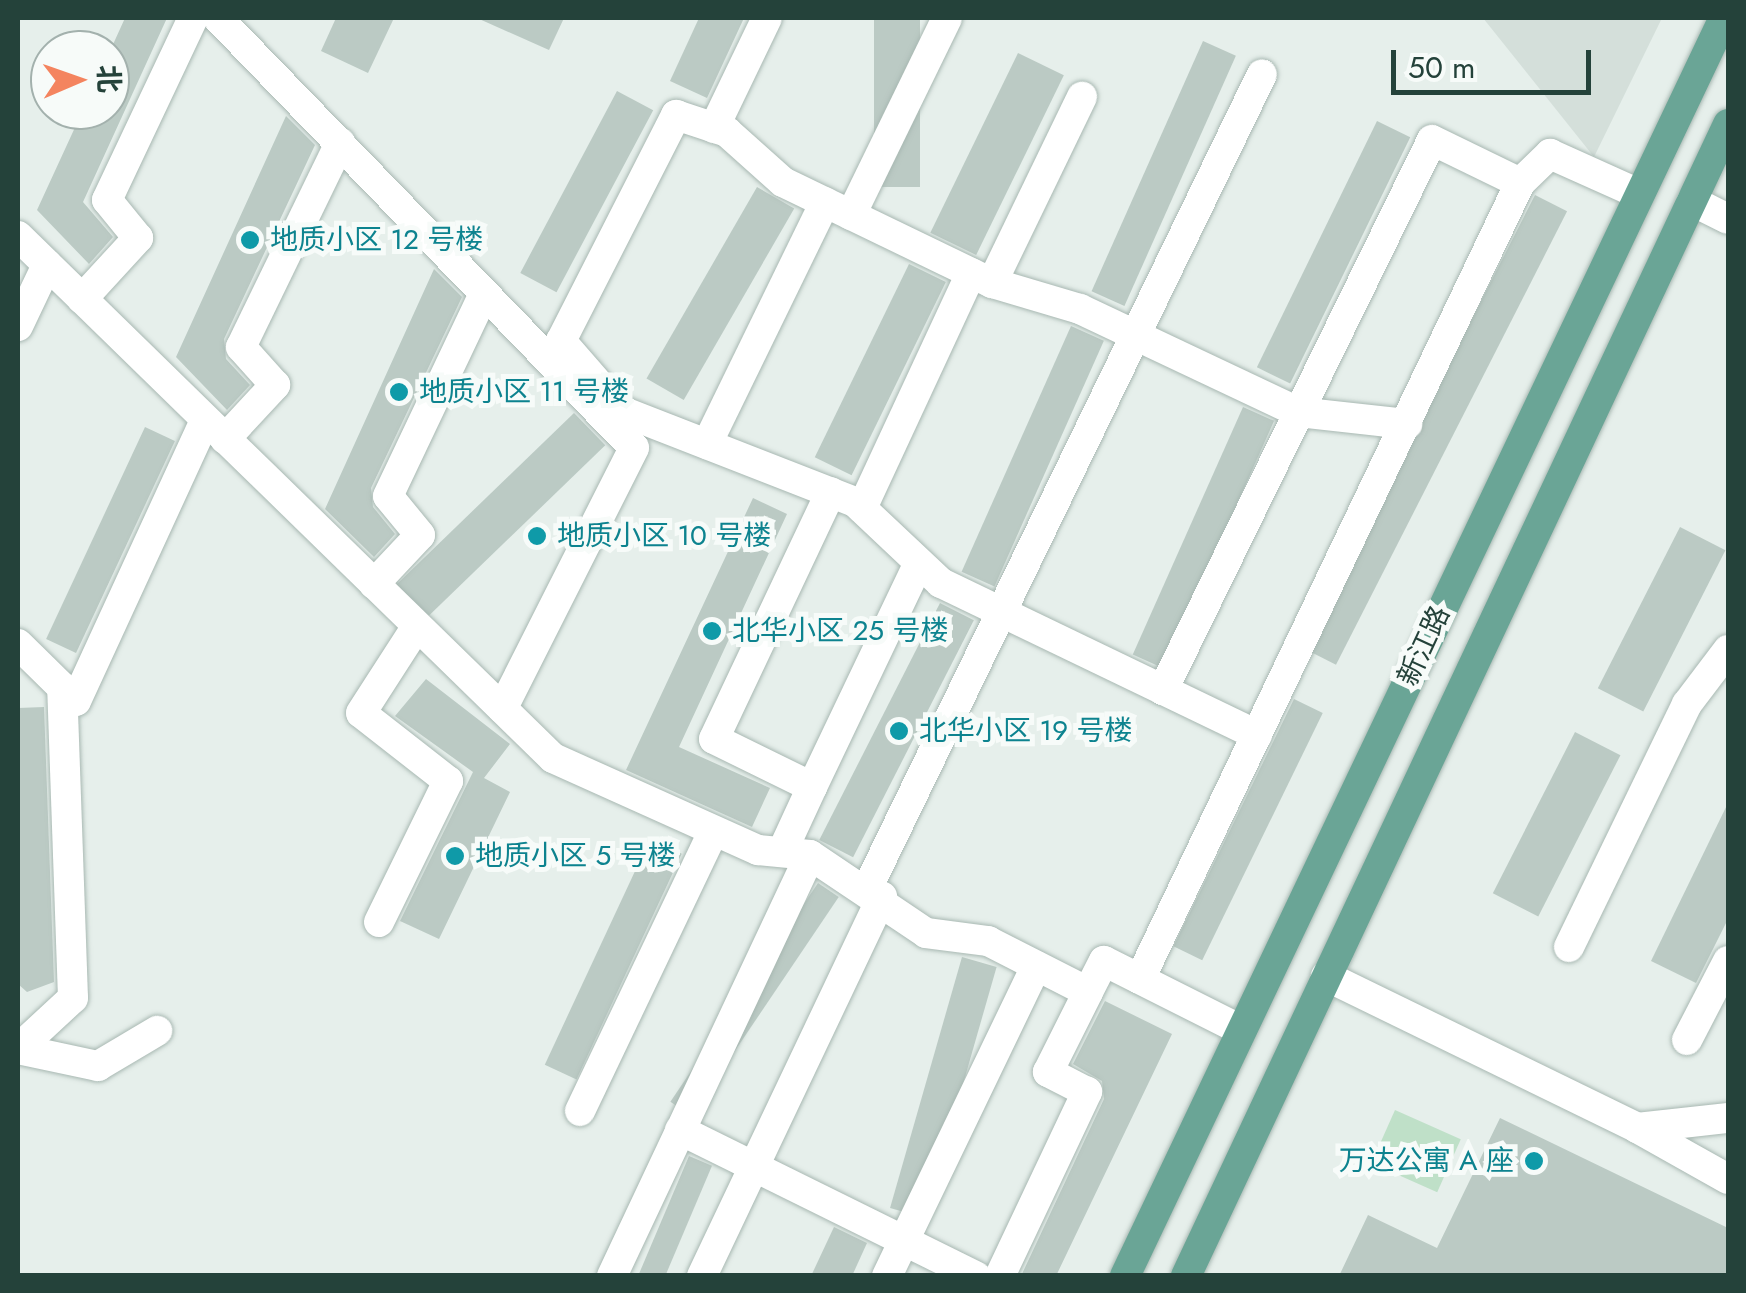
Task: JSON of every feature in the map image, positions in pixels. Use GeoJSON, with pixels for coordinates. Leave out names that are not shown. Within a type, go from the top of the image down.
{"type":"FeatureCollection","features":[{"type":"Feature","properties":{"kind":"main road","name":"新江路"},"geometry":{"type":"LineString","coordinates":[[1125,1276],[1724,18]]}},
{"type":"Feature","properties":{"kind":"main road","name":"新江路"},"geometry":{"type":"LineString","coordinates":[[1186,1276],[1728,124]]}},
{"type":"Feature","properties":{"kind":"street"},"geometry":{"type":"LineString","coordinates":[[82,299],[138,238],[107,200],[193,18]]}},
{"type":"Feature","properties":{"kind":"street"},"geometry":{"type":"LineString","coordinates":[[218,18],[634,448],[502,709]]}},
{"type":"Feature","properties":{"kind":"street"},"geometry":{"type":"LineString","coordinates":[[714,128],[766,18]]}},
{"type":"Feature","properties":{"kind":"street"},"geometry":{"type":"LineString","coordinates":[[707,444],[947,18]]}},
{"type":"Feature","properties":{"kind":"street"},"geometry":{"type":"LineString","coordinates":[[702,1276],[1001,612],[1262,74]]}},
{"type":"Feature","properties":{"kind":"street"},"geometry":{"type":"LineString","coordinates":[[862,508],[981,278],[1082,97]]}},
{"type":"Feature","properties":{"kind":"street"},"geometry":{"type":"LineString","coordinates":[[1257,735],[1001,612],[919,563],[862,508],[831,492],[622,411],[561,341],[676,114],[714,128],[838,209],[981,278],[1134,335],[1298,412],[1406,424]]}},
{"type":"Feature","properties":{"kind":"street"},"geometry":{"type":"LineString","coordinates":[[1163,690],[1432,140],[1520,183]]}},
{"type":"Feature","properties":{"kind":"street"},"geometry":{"type":"LineString","coordinates":[[18,644],[76,701],[215,429],[275,385],[241,347],[340,143]]}},
{"type":"Feature","properties":{"kind":"street"},"geometry":{"type":"LineString","coordinates":[[1140,979],[1520,183],[1550,154],[1639,194]]}},
{"type":"Feature","properties":{"kind":"street"},"geometry":{"type":"LineString","coordinates":[[1692,201],[1728,219]]}},
{"type":"Feature","properties":{"kind":"street"},"geometry":{"type":"LineString","coordinates":[[18,236],[553,758],[713,832],[796,854],[875,892],[926,933],[988,942],[1088,992]]}},
{"type":"Feature","properties":{"kind":"street"},"geometry":{"type":"LineString","coordinates":[[18,326],[47,265]]}},
{"type":"Feature","properties":{"kind":"street"},"geometry":{"type":"LineString","coordinates":[[374,584],[420,535],[388,496],[484,294]]}},
{"type":"Feature","properties":{"kind":"street"},"geometry":{"type":"LineString","coordinates":[[812,787],[714,740],[831,492]]}},
{"type":"Feature","properties":{"kind":"street"},"geometry":{"type":"LineString","coordinates":[[612,1276],[680,1130],[796,854],[812,787],[919,563]]}},
{"type":"Feature","properties":{"kind":"street"},"geometry":{"type":"LineString","coordinates":[[379,922],[448,781],[361,712],[418,626]]}},
{"type":"Feature","properties":{"kind":"street"},"geometry":{"type":"LineString","coordinates":[[1569,947],[1687,704],[1728,650]]}},
{"type":"Feature","properties":{"kind":"street"},"geometry":{"type":"LineString","coordinates":[[18,1049],[73,998],[62,687]]}},
{"type":"Feature","properties":{"kind":"street"},"geometry":{"type":"LineString","coordinates":[[580,1111],[713,832]]}},
{"type":"Feature","properties":{"kind":"street"},"geometry":{"type":"LineString","coordinates":[[1000,1276],[1088,1092],[1048,1072],[1104,961],[1241,1030]]}},
{"type":"Feature","properties":{"kind":"street"},"geometry":{"type":"LineString","coordinates":[[1688,1040],[1728,961]]}},
{"type":"Feature","properties":{"kind":"street"},"geometry":{"type":"LineString","coordinates":[[887,1276],[1036,966]]}},
{"type":"Feature","properties":{"kind":"street"},"geometry":{"type":"LineString","coordinates":[[1326,976],[1637,1128],[1728,1179]]}},
{"type":"Feature","properties":{"kind":"street"},"geometry":{"type":"LineString","coordinates":[[18,1049],[98,1066],[157,1032]]}},
{"type":"Feature","properties":{"kind":"street"},"geometry":{"type":"LineString","coordinates":[[1637,1128],[1728,1118]]}},
{"type":"Feature","properties":{"kind":"street"},"geometry":{"type":"LineString","coordinates":[[680,1130],[976,1276]]}},
{"type":"Feature","properties":{"kind":"shaded area"},"geometry":{"type":"Polygon","coordinates":[[[1483,18],[1662,18],[1594,157],[1483,18]]]}},
{"type":"Feature","properties":{"kind":"green space"},"geometry":{"type":"Polygon","coordinates":[[[1395,1110],[1461,1139],[1437,1192],[1371,1163],[1395,1110]]]}},
{"type":"Feature","properties":{"kind":"building"},"geometry":{"type":"Polygon","coordinates":[[[125,18],[167,18],[130,99],[130,30],[120,30],[125,18]]]}},
{"type":"Feature","properties":{"kind":"building"},"geometry":{"type":"Polygon","coordinates":[[[336,18],[394,18],[368,73],[321,51],[336,18]]]}},
{"type":"Feature","properties":{"kind":"building"},"geometry":{"type":"Polygon","coordinates":[[[477,18],[564,18],[549,50],[477,18]]]}},
{"type":"Feature","properties":{"kind":"building"},"geometry":{"type":"Polygon","coordinates":[[[699,18],[744,18],[707,98],[670,81],[699,18]]]}},
{"type":"Feature","properties":{"kind":"building"},"geometry":{"type":"Polygon","coordinates":[[[874,18],[920,18],[920,187],[874,187],[874,18]]]}},
{"type":"Feature","properties":{"kind":"building"},"geometry":{"type":"Polygon","coordinates":[[[1203,41],[1236,56],[1124,306],[1092,291],[1203,41]]]}},
{"type":"Feature","properties":{"kind":"building"},"geometry":{"type":"Polygon","coordinates":[[[1018,53],[1064,75],[976,255],[930,233],[1018,53]]]}},
{"type":"Feature","properties":{"kind":"building"},"geometry":{"type":"Polygon","coordinates":[[[617,91],[653,110],[556,292],[520,273],[617,91]]]}},
{"type":"Feature","properties":{"kind":"building","name":"地质小区 12 号楼"},"geometry":{"type":"Polygon","coordinates":[[[286,116],[315,145],[224,339],[226,359],[250,385],[227,410],[176,357],[286,116]]]}},
{"type":"Feature","properties":{"kind":"building"},"geometry":{"type":"Polygon","coordinates":[[[1377,121],[1410,137],[1290,383],[1257,367],[1377,121]]]}},
{"type":"Feature","properties":{"kind":"building"},"geometry":{"type":"Polygon","coordinates":[[[74,130],[116,130],[83,202],[113,237],[89,264],[37,210],[74,130]]]}},
{"type":"Feature","properties":{"kind":"building"},"geometry":{"type":"Polygon","coordinates":[[[757,187],[794,208],[684,400],[646,378],[757,187]]]}},
{"type":"Feature","properties":{"kind":"building"},"geometry":{"type":"Polygon","coordinates":[[[1535,195],[1567,211],[1336,665],[1304,649],[1535,195]]]}},
{"type":"Feature","properties":{"kind":"building"},"geometry":{"type":"Polygon","coordinates":[[[909,264],[946,282],[852,475],[815,457],[909,264]]]}},
{"type":"Feature","properties":{"kind":"building","name":"地质小区 11 号楼"},"geometry":{"type":"Polygon","coordinates":[[[434,269],[462,297],[371,488],[373,507],[395,534],[374,557],[325,509],[434,269]]]}},
{"type":"Feature","properties":{"kind":"building"},"geometry":{"type":"Polygon","coordinates":[[[1071,326],[1104,341],[994,586],[962,572],[1071,326]]]}},
{"type":"Feature","properties":{"kind":"building"},"geometry":{"type":"Polygon","coordinates":[[[1243,407],[1274,421],[1164,668],[1133,655],[1243,407]]]}},
{"type":"Feature","properties":{"kind":"building"},"geometry":{"type":"Polygon","coordinates":[[[574,413],[605,445],[422,623],[391,590],[574,413]]]}},
{"type":"Feature","properties":{"kind":"building"},"geometry":{"type":"Polygon","coordinates":[[[145,427],[175,441],[76,653],[46,639],[145,427]]]}},
{"type":"Feature","properties":{"kind":"building","name":"北华小区 25 号楼"},"geometry":{"type":"Polygon","coordinates":[[[753,498],[787,514],[679,747],[770,788],[752,827],[626,770],[753,498]]]}},
{"type":"Feature","properties":{"kind":"building"},"geometry":{"type":"Polygon","coordinates":[[[1680,527],[1725,550],[1643,711],[1598,688],[1680,527]]]}},
{"type":"Feature","properties":{"kind":"building","name":"北华小区 19 号楼"},"geometry":{"type":"Polygon","coordinates":[[[940,603],[974,620],[853,857],[819,840],[940,603]]]}},
{"type":"Feature","properties":{"kind":"building","name":"地质小区 5 号楼"},"geometry":{"type":"Polygon","coordinates":[[[426,679],[510,744],[484,778],[510,792],[439,939],[400,921],[473,772],[395,716],[426,679]]]}},
{"type":"Feature","properties":{"kind":"building"},"geometry":{"type":"Polygon","coordinates":[[[1294,699],[1323,713],[1202,960],[1173,946],[1294,699]]]}},
{"type":"Feature","properties":{"kind":"building"},"geometry":{"type":"Polygon","coordinates":[[[44,707],[54,982],[27,992],[18,984],[18,708],[44,707]]]}},
{"type":"Feature","properties":{"kind":"building"},"geometry":{"type":"Polygon","coordinates":[[[1575,732],[1620,755],[1538,916],[1493,893],[1575,732]]]}},
{"type":"Feature","properties":{"kind":"building"},"geometry":{"type":"Polygon","coordinates":[[[1728,803],[1728,919],[1696,983],[1651,961],[1728,803]]]}},
{"type":"Feature","properties":{"kind":"building"},"geometry":{"type":"Polygon","coordinates":[[[650,839],[682,854],[576,1079],[545,1065],[650,839]]]}},
{"type":"Feature","properties":{"kind":"building"},"geometry":{"type":"Polygon","coordinates":[[[818,883],[839,897],[691,1116],[670,1102],[818,883]]]}},
{"type":"Feature","properties":{"kind":"building"},"geometry":{"type":"Polygon","coordinates":[[[962,957],[997,967],[925,1218],[890,1208],[962,957]]]}},
{"type":"Feature","properties":{"kind":"building"},"geometry":{"type":"Polygon","coordinates":[[[1105,1001],[1172,1034],[1056,1276],[1021,1276],[1104,1099],[1102,1081],[1073,1064],[1105,1001]]]}},
{"type":"Feature","properties":{"kind":"building"},"geometry":{"type":"Polygon","coordinates":[[[1500,1118],[1728,1228],[1728,1276],[1339,1276],[1368,1215],[1437,1248],[1500,1118]]]}},
{"type":"Feature","properties":{"kind":"building"},"geometry":{"type":"Polygon","coordinates":[[[689,1156],[712,1166],[665,1276],[638,1276],[689,1156]]]}},
{"type":"Feature","properties":{"kind":"building"},"geometry":{"type":"Polygon","coordinates":[[[834,1227],[867,1243],[852,1276],[811,1276],[834,1227]]]}},
{"type":"Feature","properties":{"kind":"place","name":"地质小区 12 号楼"},"geometry":{"type":"Point","coordinates":[250,240]}},
{"type":"Feature","properties":{"kind":"place","name":"地质小区 11 号楼"},"geometry":{"type":"Point","coordinates":[399,392]}},
{"type":"Feature","properties":{"kind":"place","name":"地质小区 10 号楼"},"geometry":{"type":"Point","coordinates":[537,536]}},
{"type":"Feature","properties":{"kind":"place","name":"北华小区 25 号楼"},"geometry":{"type":"Point","coordinates":[712,631]}},
{"type":"Feature","properties":{"kind":"place","name":"北华小区 19 号楼"},"geometry":{"type":"Point","coordinates":[899,731]}},
{"type":"Feature","properties":{"kind":"place","name":"地质小区 5 号楼"},"geometry":{"type":"Point","coordinates":[455,856]}},
{"type":"Feature","properties":{"kind":"place","name":"万达公寓 A 座"},"geometry":{"type":"Point","coordinates":[1534,1161]}}]}
